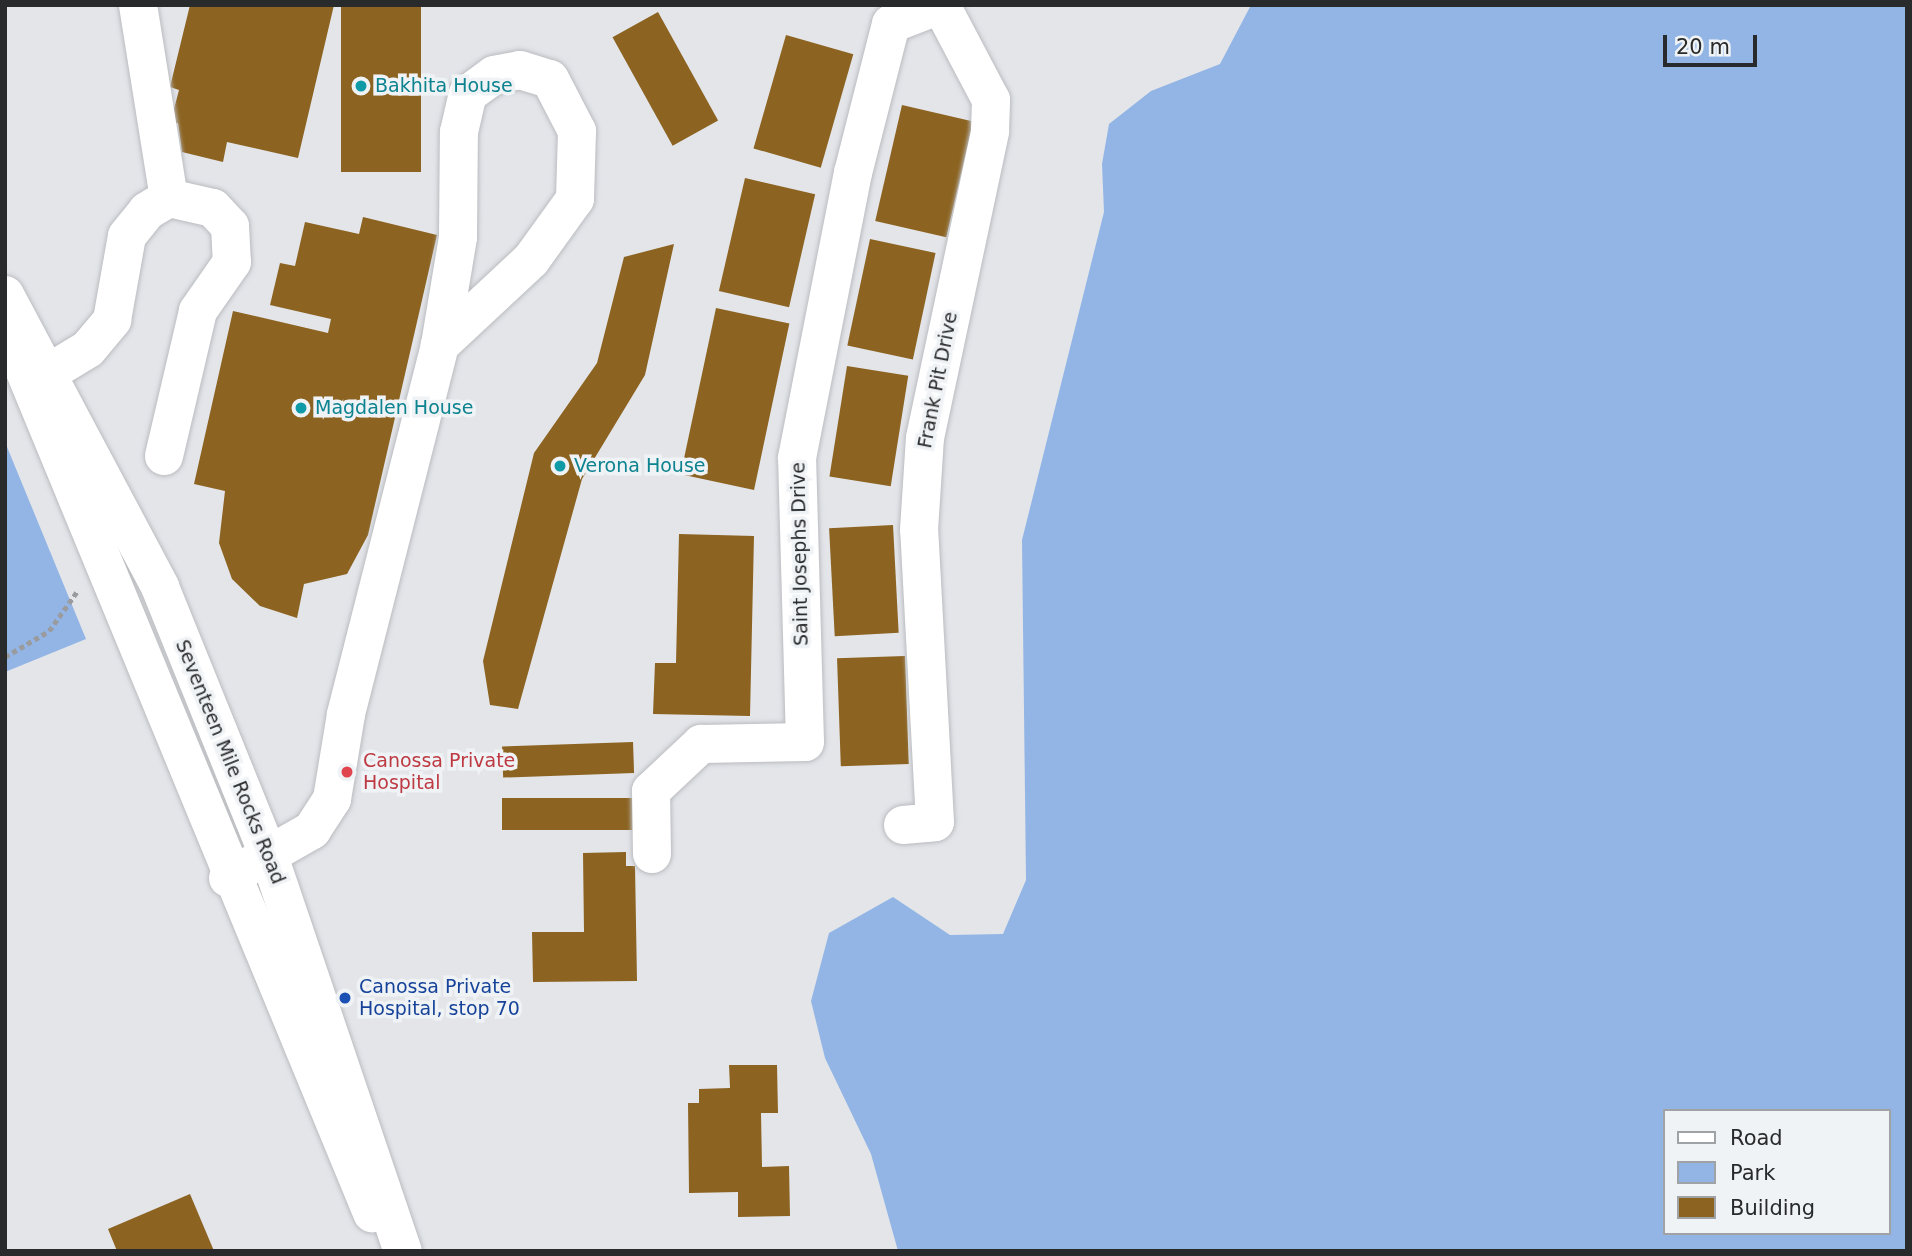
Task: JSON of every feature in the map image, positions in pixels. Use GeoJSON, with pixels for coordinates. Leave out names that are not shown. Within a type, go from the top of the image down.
{"type":"FeatureCollection","features":[{"type":"Feature","properties":{"kind":"main road"},"geometry":{"type":"LineString","coordinates":[[138,5],[169,198]]}},
{"type":"Feature","properties":{"kind":"main road","name":"Frank Pit Drive"},"geometry":{"type":"LineString","coordinates":[[903,825],[935,822],[919,530],[925,438],[991,110],[941,5]]}},
{"type":"Feature","properties":{"kind":"main road","name":"Saint Josephs Drive"},"geometry":{"type":"LineString","coordinates":[[652,854],[652,791],[701,744],[805,742],[797,458],[853,173],[891,24],[941,5]]}},
{"type":"Feature","properties":{"kind":"main road"},"geometry":{"type":"LineString","coordinates":[[228,878],[270,859],[312,830],[332,799],[346,714],[440,345],[458,237],[459,132],[468,94],[494,75],[520,70],[550,79],[577,131],[575,199],[531,260],[440,345]]}},
{"type":"Feature","properties":{"kind":"main road"},"geometry":{"type":"LineString","coordinates":[[50,372],[88,349],[112,320],[127,236],[147,211],[169,198],[213,208],[230,226],[233,245],[224,278],[198,311],[163,456]]}},
{"type":"Feature","properties":{"kind":"main road","name":"Seventeen Mile Rocks Road"},"geometry":{"type":"LineString","coordinates":[[5,295],[50,372],[160,587],[270,859],[403,1251]]}},
{"type":"Feature","properties":{"kind":"main road"},"geometry":{"type":"LineString","coordinates":[[5,322],[228,878],[359,1192],[395,1251]]}},
{"type":"Feature","properties":{"kind":"path"},"geometry":{"type":"LineString","coordinates":[[5,657],[49,631],[79,589]]}},
{"type":"Feature","properties":{"kind":"green space"},"geometry":{"type":"Polygon","coordinates":[[[1251,5],[1907,5],[1907,1251],[898,1251],[871,1154],[825,1058],[811,1001],[829,933],[893,897],[950,935],[1003,934],[1026,880],[1022,540],[1104,212],[1102,164],[1109,124],[1151,91],[1220,64],[1251,5]]]}},
{"type":"Feature","properties":{"kind":"green space"},"geometry":{"type":"Polygon","coordinates":[[[5,442],[86,639],[5,672],[5,442]]]}},
{"type":"Feature","properties":{"kind":"building"},"geometry":{"type":"Polygon","coordinates":[[[190,5],[334,5],[298,158],[227,142],[223,162],[182,152],[178,123],[170,124],[179,90],[170,87],[190,5]]]}},
{"type":"Feature","properties":{"kind":"building","name":"Bakhita House"},"geometry":{"type":"Polygon","coordinates":[[[341,5],[421,5],[421,172],[341,172],[341,5]]]}},
{"type":"Feature","properties":{"kind":"building"},"geometry":{"type":"Polygon","coordinates":[[[658,12],[718,120],[673,146],[613,37],[658,12]]]}},
{"type":"Feature","properties":{"kind":"building"},"geometry":{"type":"Polygon","coordinates":[[[786,35],[853,54],[821,168],[753,148],[786,35]]]}},
{"type":"Feature","properties":{"kind":"building"},"geometry":{"type":"Polygon","coordinates":[[[902,105],[973,121],[946,237],[875,221],[902,105]]]}},
{"type":"Feature","properties":{"kind":"building"},"geometry":{"type":"Polygon","coordinates":[[[745,178],[815,194],[789,307],[719,291],[745,178]]]}},
{"type":"Feature","properties":{"kind":"building","name":"Magdalen House"},"geometry":{"type":"Polygon","coordinates":[[[363,217],[437,235],[368,535],[347,574],[304,584],[297,618],[260,606],[232,579],[219,543],[225,491],[194,484],[233,311],[328,333],[331,319],[270,305],[280,263],[295,266],[305,222],[359,234],[363,217]]]}},
{"type":"Feature","properties":{"kind":"building"},"geometry":{"type":"Polygon","coordinates":[[[870,239],[936,253],[913,360],[847,346],[870,239]]]}},
{"type":"Feature","properties":{"kind":"building","name":"Verona House"},"geometry":{"type":"Polygon","coordinates":[[[674,244],[645,375],[582,479],[518,709],[490,705],[483,661],[534,453],[597,363],[624,257],[674,244]]]}},
{"type":"Feature","properties":{"kind":"building"},"geometry":{"type":"Polygon","coordinates":[[[716,308],[789,324],[754,490],[681,474],[716,308]]]}},
{"type":"Feature","properties":{"kind":"building"},"geometry":{"type":"Polygon","coordinates":[[[847,366],[908,376],[891,486],[829,477],[847,366]]]}},
{"type":"Feature","properties":{"kind":"building"},"geometry":{"type":"Polygon","coordinates":[[[893,525],[899,633],[835,636],[829,528],[893,525]]]}},
{"type":"Feature","properties":{"kind":"building"},"geometry":{"type":"Polygon","coordinates":[[[679,534],[754,536],[750,716],[653,714],[655,663],[676,663],[679,534]]]}},
{"type":"Feature","properties":{"kind":"building"},"geometry":{"type":"Polygon","coordinates":[[[905,656],[909,764],[841,766],[837,658],[905,656]]]}},
{"type":"Feature","properties":{"kind":"building"},"geometry":{"type":"Polygon","coordinates":[[[633,742],[634,773],[503,778],[502,747],[633,742]]]}},
{"type":"Feature","properties":{"kind":"building"},"geometry":{"type":"Polygon","coordinates":[[[502,798],[634,798],[634,830],[502,830],[502,798]]]}},
{"type":"Feature","properties":{"kind":"building"},"geometry":{"type":"Polygon","coordinates":[[[626,852],[626,866],[635,866],[637,981],[533,982],[532,932],[584,932],[583,853],[626,852]]]}},
{"type":"Feature","properties":{"kind":"building"},"geometry":{"type":"Polygon","coordinates":[[[729,1065],[777,1065],[778,1113],[761,1113],[762,1167],[789,1166],[790,1216],[738,1217],[738,1192],[689,1193],[688,1103],[699,1103],[699,1089],[730,1088],[729,1065]]]}},
{"type":"Feature","properties":{"kind":"building"},"geometry":{"type":"Polygon","coordinates":[[[190,1194],[214,1251],[117,1251],[108,1229],[190,1194]]]}},
{"type":"Feature","properties":{"kind":"place","name":"Bakhita House"},"geometry":{"type":"Point","coordinates":[361,86]}},
{"type":"Feature","properties":{"kind":"place","name":"Magdalen House"},"geometry":{"type":"Point","coordinates":[301,408]}},
{"type":"Feature","properties":{"kind":"place","name":"Verona House"},"geometry":{"type":"Point","coordinates":[560,466]}},
{"type":"Feature","properties":{"kind":"place","name":"Canossa Private Hospital"},"geometry":{"type":"Point","coordinates":[347,772]}},
{"type":"Feature","properties":{"kind":"place","name":"Canossa Private Hospital, stop 70"},"geometry":{"type":"Point","coordinates":[345,998]}}]}
